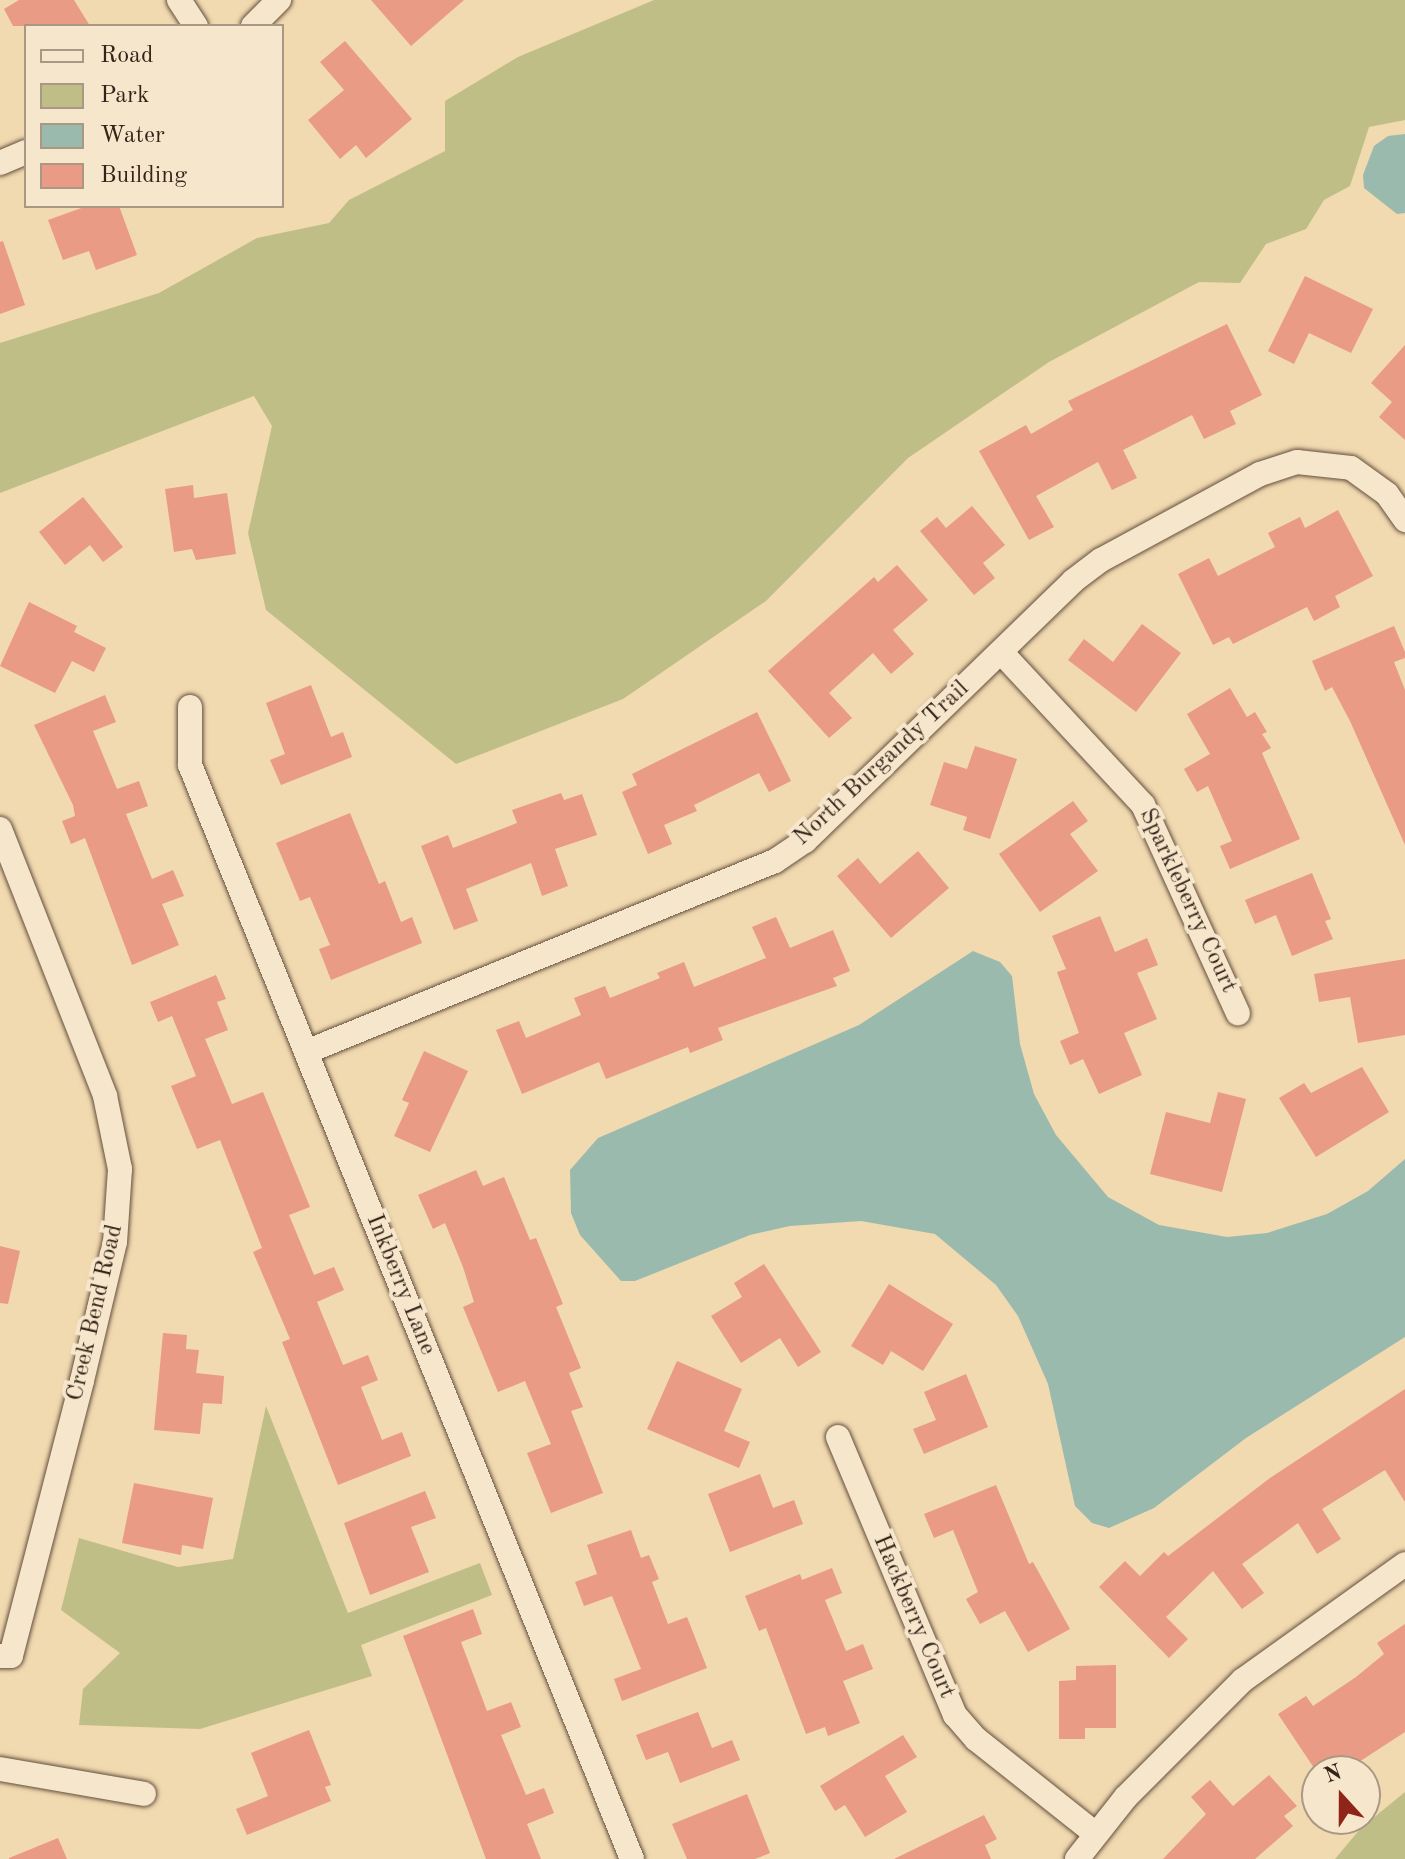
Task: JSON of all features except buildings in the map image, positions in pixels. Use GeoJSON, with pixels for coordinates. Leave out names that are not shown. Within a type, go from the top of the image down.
{"type":"FeatureCollection","features":[{"type":"Feature","properties":{"kind":"street"},"geometry":{"type":"LineString","coordinates":[[179,0],[195,24]]}},
{"type":"Feature","properties":{"kind":"street"},"geometry":{"type":"LineString","coordinates":[[255,24],[279,0]]}},
{"type":"Feature","properties":{"kind":"street"},"geometry":{"type":"LineString","coordinates":[[0,163],[24,153]]}},
{"type":"Feature","properties":{"kind":"street","name":"North Burgandy Trail"},"geometry":{"type":"LineString","coordinates":[[306,1052],[775,861],[805,841],[1101,560],[1272,468],[1311,462],[1351,468],[1387,494],[1405,520]]}},
{"type":"Feature","properties":{"kind":"street","name":"Sparkleberry Court"},"geometry":{"type":"LineString","coordinates":[[1001,652],[1143,805],[1238,1013]]}},
{"type":"Feature","properties":{"kind":"street","name":"Inkberry Lane"},"geometry":{"type":"LineString","coordinates":[[190,707],[190,765],[632,1859]]}},
{"type":"Feature","properties":{"kind":"street","name":"Creek Bend Road"},"geometry":{"type":"LineString","coordinates":[[0,829],[105,1096],[120,1169],[115,1242],[82,1381],[11,1656],[0,1656]]}},
{"type":"Feature","properties":{"kind":"street","name":"Hackberry Court"},"geometry":{"type":"LineString","coordinates":[[838,1437],[955,1715],[976,1739],[1096,1834]]}},
{"type":"Feature","properties":{"kind":"street"},"geometry":{"type":"LineString","coordinates":[[1077,1859],[1182,1736],[1243,1680],[1308,1629],[1405,1564]]}},
{"type":"Feature","properties":{"kind":"street"},"geometry":{"type":"LineString","coordinates":[[0,1769],[144,1794]]}},
{"type":"Feature","properties":{"kind":"green space"},"geometry":{"type":"Polygon","coordinates":[[[654,0],[1405,0],[1405,120],[1369,127],[1350,186],[1324,200],[1306,229],[1266,244],[1240,283],[1199,282],[1049,362],[908,458],[766,601],[623,699],[456,764],[266,610],[248,533],[272,426],[254,396],[0,493],[0,343],[159,293],[257,238],[329,223],[349,200],[445,151],[445,101],[518,57],[654,0]]]}},
{"type":"Feature","properties":{"kind":"green space"},"geometry":{"type":"Polygon","coordinates":[[[266,1406],[348,1613],[480,1563],[492,1595],[361,1645],[372,1676],[200,1729],[79,1725],[83,1689],[120,1653],[61,1610],[79,1538],[178,1567],[233,1559],[266,1406]]]}},
{"type":"Feature","properties":{"kind":"green space"},"geometry":{"type":"Polygon","coordinates":[[[1405,1792],[1405,1859],[1335,1859],[1355,1835],[1381,1835],[1381,1812],[1405,1792]]]}},
{"type":"Feature","properties":{"kind":"water"},"geometry":{"type":"Polygon","coordinates":[[[1405,134],[1405,213],[1397,214],[1364,188],[1363,175],[1374,146],[1388,136],[1405,134]]]}},
{"type":"Feature","properties":{"kind":"water"},"geometry":{"type":"Polygon","coordinates":[[[973,951],[1000,962],[1012,976],[1020,1044],[1034,1094],[1056,1135],[1108,1197],[1159,1225],[1227,1237],[1267,1233],[1327,1214],[1368,1191],[1405,1159],[1405,1337],[1246,1438],[1154,1508],[1109,1528],[1092,1523],[1075,1506],[1048,1384],[1018,1316],[996,1285],[935,1234],[861,1221],[790,1226],[750,1235],[635,1281],[621,1281],[580,1235],[571,1213],[570,1170],[598,1138],[859,1025],[973,951]]]}}]}
